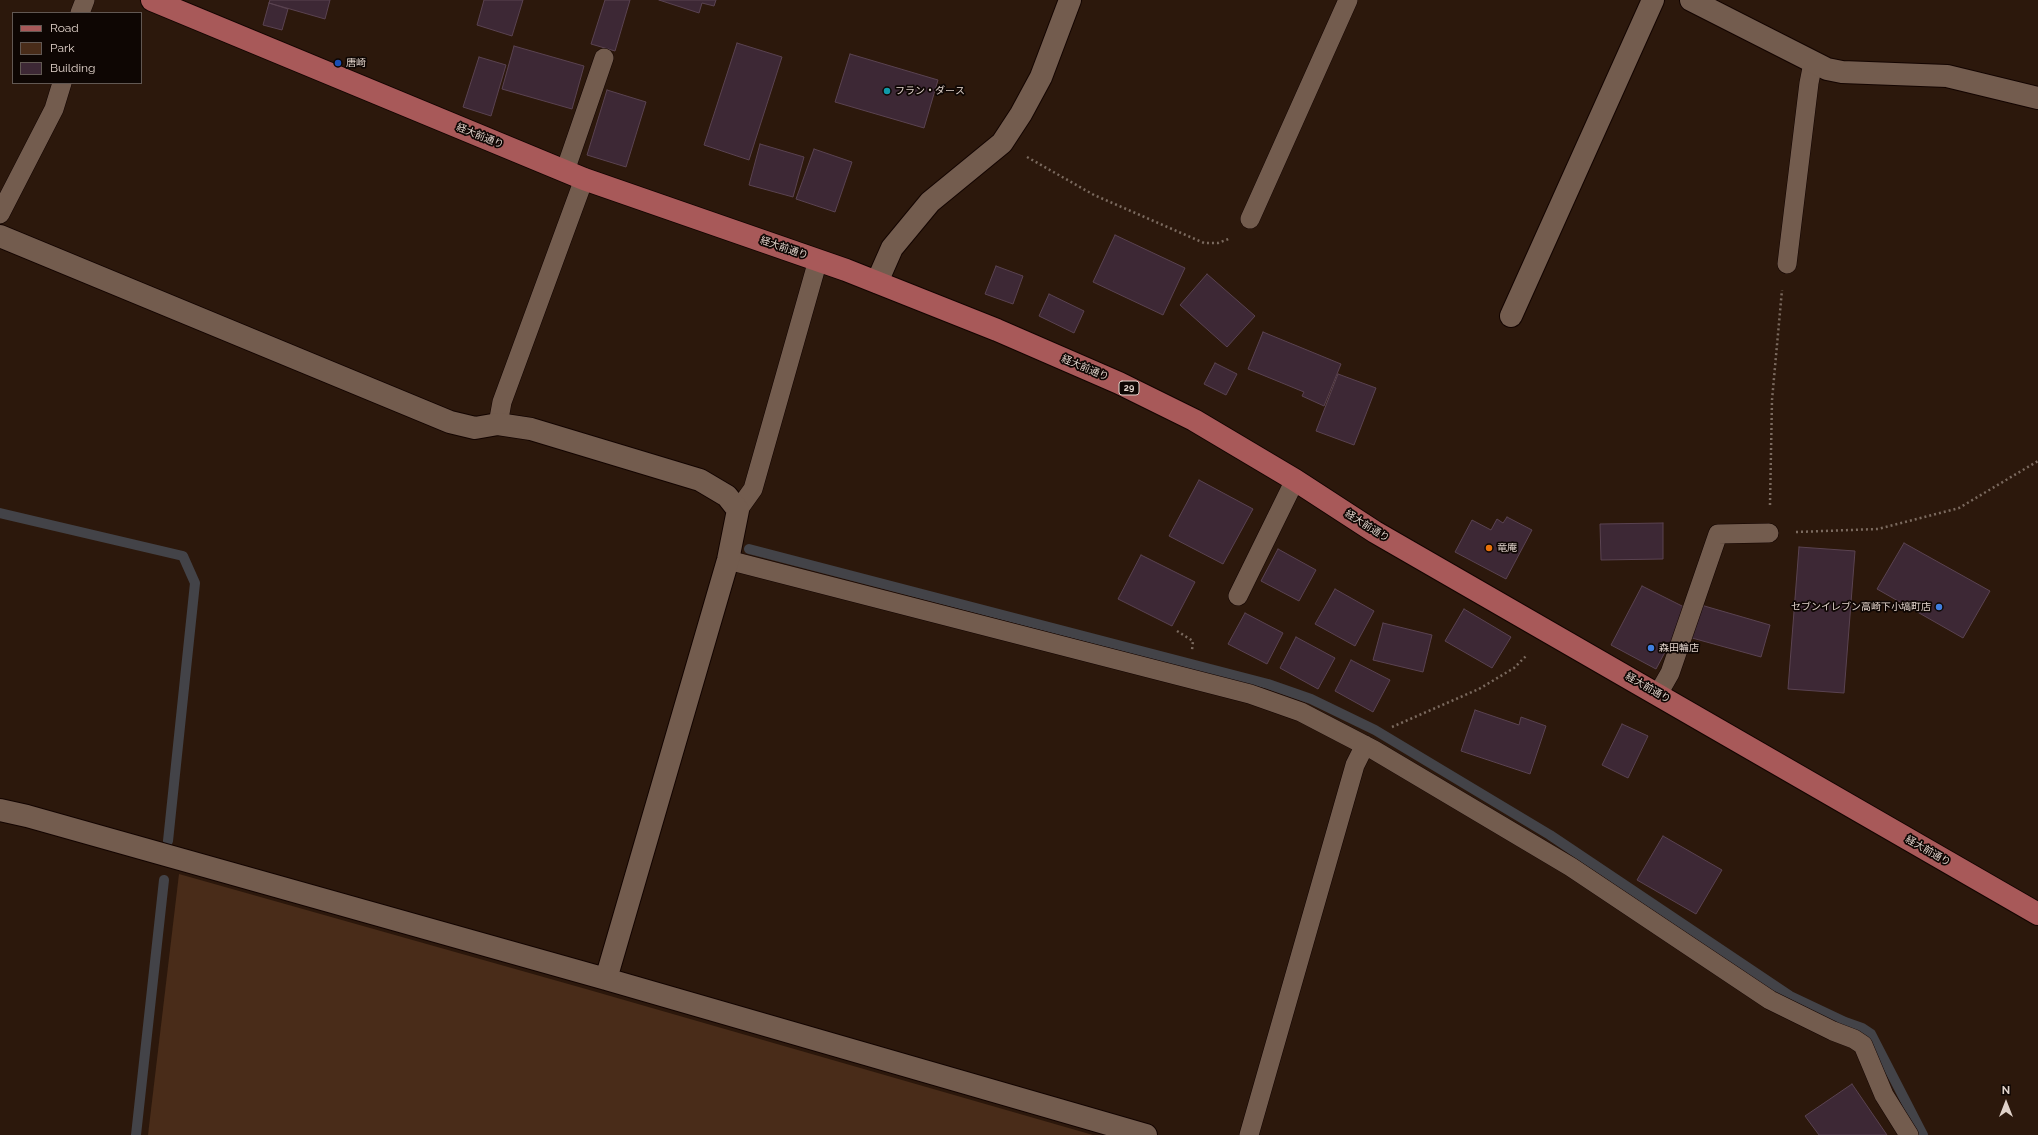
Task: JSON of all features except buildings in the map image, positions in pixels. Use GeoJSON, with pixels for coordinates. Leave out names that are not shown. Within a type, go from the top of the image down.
{"type":"FeatureCollection","features":[{"type":"Feature","properties":{"kind":"main road","name":"経大前通り"},"geometry":{"type":"LineString","coordinates":[[152,0],[575,175],[877,282],[997,330],[1118,383],[1194,420],[1294,480],[1375,532],[2038,914]]}},
{"type":"Feature","properties":{"kind":"street"},"geometry":{"type":"LineString","coordinates":[[877,282],[892,248],[930,202],[1002,143],[1021,114],[1040,77],[1070,0]]}},
{"type":"Feature","properties":{"kind":"street"},"geometry":{"type":"LineString","coordinates":[[1511,316],[1653,0]]}},
{"type":"Feature","properties":{"kind":"street"},"geometry":{"type":"LineString","coordinates":[[1691,0],[1827,69],[1842,72],[1947,76],[2038,98]]}},
{"type":"Feature","properties":{"kind":"street"},"geometry":{"type":"LineString","coordinates":[[0,236],[450,422],[475,428],[498,424],[531,429],[700,480],[727,496],[738,510],[728,560],[606,979]]}},
{"type":"Feature","properties":{"kind":"street"},"geometry":{"type":"LineString","coordinates":[[0,810],[27,816],[606,979],[1146,1135]]}},
{"type":"Feature","properties":{"kind":"lane"},"geometry":{"type":"LineString","coordinates":[[80,12],[85,0]]}},
{"type":"Feature","properties":{"kind":"lane"},"geometry":{"type":"LineString","coordinates":[[1250,219],[1348,0]]}},
{"type":"Feature","properties":{"kind":"lane"},"geometry":{"type":"LineString","coordinates":[[498,424],[502,402],[575,175],[604,58]]}},
{"type":"Feature","properties":{"kind":"lane"},"geometry":{"type":"LineString","coordinates":[[1787,264],[1809,82],[1813,63]]}},
{"type":"Feature","properties":{"kind":"lane"},"geometry":{"type":"LineString","coordinates":[[0,214],[54,109],[62,84]]}},
{"type":"Feature","properties":{"kind":"lane"},"geometry":{"type":"LineString","coordinates":[[738,510],[753,489],[818,260]]}},
{"type":"Feature","properties":{"kind":"lane"},"geometry":{"type":"LineString","coordinates":[[1238,596],[1294,480]]}},
{"type":"Feature","properties":{"kind":"lane"},"geometry":{"type":"LineString","coordinates":[[1658,694],[1670,673],[1718,534],[1769,533]]}},
{"type":"Feature","properties":{"kind":"lane"},"geometry":{"type":"LineString","coordinates":[[728,560],[1250,694],[1301,712],[1365,745],[1571,867],[1770,1000],[1833,1031],[1854,1039],[1863,1045],[1884,1095],[1909,1135]]}},
{"type":"Feature","properties":{"kind":"lane"},"geometry":{"type":"LineString","coordinates":[[1249,1135],[1355,765],[1365,745]]}},
{"type":"Feature","properties":{"kind":"path"},"geometry":{"type":"LineString","coordinates":[[1002,143],[1094,195],[1204,243],[1218,243],[1235,236],[1250,219]]}},
{"type":"Feature","properties":{"kind":"path"},"geometry":{"type":"LineString","coordinates":[[1787,264],[1782,280],[1772,400],[1769,533],[1878,529],[1959,508],[2038,461]]}},
{"type":"Feature","properties":{"kind":"path"},"geometry":{"type":"LineString","coordinates":[[1177,631],[1193,641],[1191,655]]}},
{"type":"Feature","properties":{"kind":"path"},"geometry":{"type":"LineString","coordinates":[[1389,728],[1479,689],[1514,668],[1529,652]]}},
{"type":"Feature","properties":{"kind":"green space"},"geometry":{"type":"Polygon","coordinates":[[[179,874],[586,989],[1093,1135],[148,1135],[179,874]]]}},
{"type":"Feature","properties":{"kind":"waterway"},"geometry":{"type":"LineString","coordinates":[[0,513],[183,556],[195,583],[168,841]]}},
{"type":"Feature","properties":{"kind":"waterway"},"geometry":{"type":"LineString","coordinates":[[749,549],[1268,684],[1311,699],[1375,730],[1550,835],[1790,996],[1845,1022],[1862,1028],[1871,1034],[1923,1135]]}},
{"type":"Feature","properties":{"kind":"waterway"},"geometry":{"type":"LineString","coordinates":[[136,1135],[164,880]]}},
{"type":"Feature","properties":{"kind":"place","name":"唐崎"},"geometry":{"type":"Point","coordinates":[338,63]}},
{"type":"Feature","properties":{"kind":"place","name":"フラン・ダース"},"geometry":{"type":"Point","coordinates":[887,91]}},
{"type":"Feature","properties":{"kind":"place","name":"竜庵"},"geometry":{"type":"Point","coordinates":[1489,548]}},
{"type":"Feature","properties":{"kind":"place","name":"セブンイレブン高崎下小塙町店"},"geometry":{"type":"Point","coordinates":[1939,607]}},
{"type":"Feature","properties":{"kind":"place","name":"森田輪店"},"geometry":{"type":"Point","coordinates":[1651,648]}}]}
